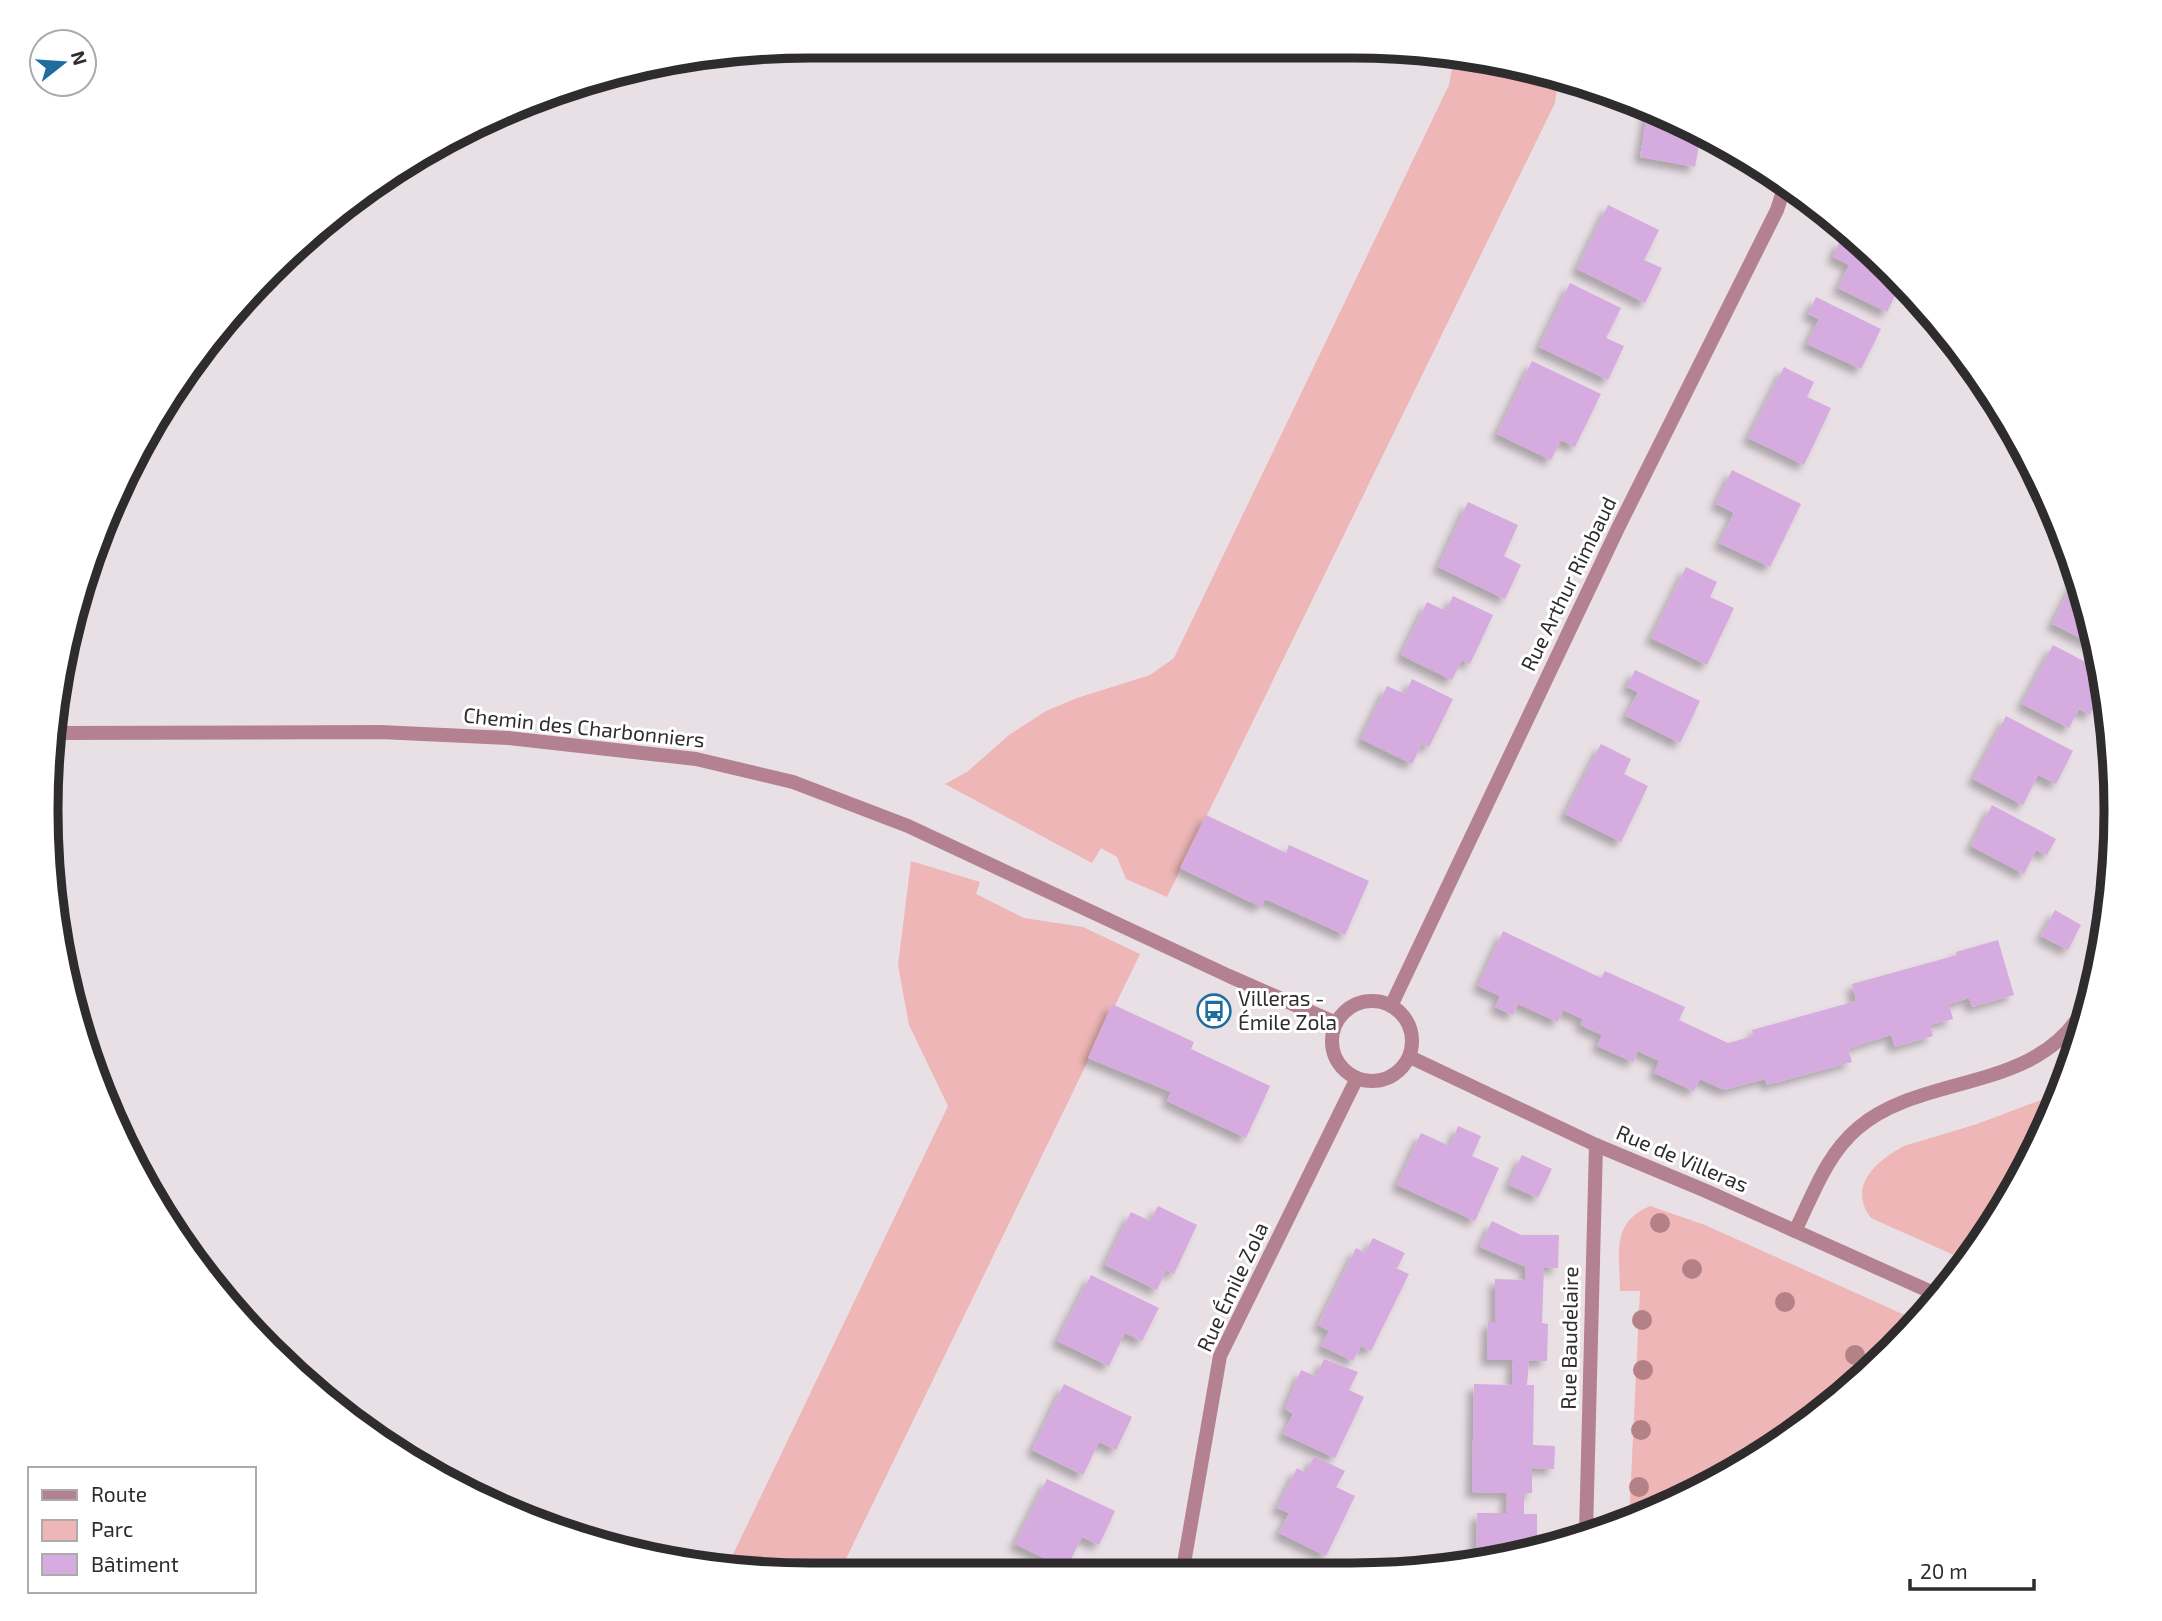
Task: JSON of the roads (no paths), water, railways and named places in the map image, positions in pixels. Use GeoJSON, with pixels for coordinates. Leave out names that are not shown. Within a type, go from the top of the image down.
{"type":"FeatureCollection","features":[{"type":"Feature","properties":{"kind":"street","name":"Rue Arthur Rimbaud"},"geometry":{"type":"LineString","coordinates":[[1391,1006],[1619,526],[1777,210],[1782,194]]}},
{"type":"Feature","properties":{"kind":"street","name":"Chemin des Charbonniers"},"geometry":{"type":"LineString","coordinates":[[62,733],[380,732],[508,738],[696,759],[793,782],[908,826],[1228,976],[1336,1023]]}},
{"type":"Feature","properties":{"kind":"street"},"geometry":{"type":"LineString","coordinates":[[1366,1001],[1379,1001],[1391,1006],[1401,1013],[1412,1033],[1410,1057],[1403,1068],[1393,1076],[1369,1081],[1345,1071],[1337,1061],[1333,1049],[1332,1035],[1336,1023],[1344,1013],[1366,1001]]}},
{"type":"Feature","properties":{"kind":"street"},"geometry":{"type":"LineString","coordinates":[[1794,1231],[1830,1157],[1858,1128],[1892,1107],[2014,1067],[2068,1039]]}},
{"type":"Feature","properties":{"kind":"street","name":"Rue de Villeras"},"geometry":{"type":"LineString","coordinates":[[1410,1057],[1596,1145],[1929,1292]]}},
{"type":"Feature","properties":{"kind":"street","name":"Rue Émile Zola"},"geometry":{"type":"LineString","coordinates":[[1184,1563],[1220,1356],[1357,1078]]}},
{"type":"Feature","properties":{"kind":"street","name":"Rue Baudelaire"},"geometry":{"type":"LineString","coordinates":[[1586,1525],[1596,1145]]}},
{"type":"Feature","properties":{"kind":"place","name":"Villeras - Émile Zola"},"geometry":{"type":"Point","coordinates":[1214,1011]}}]}
